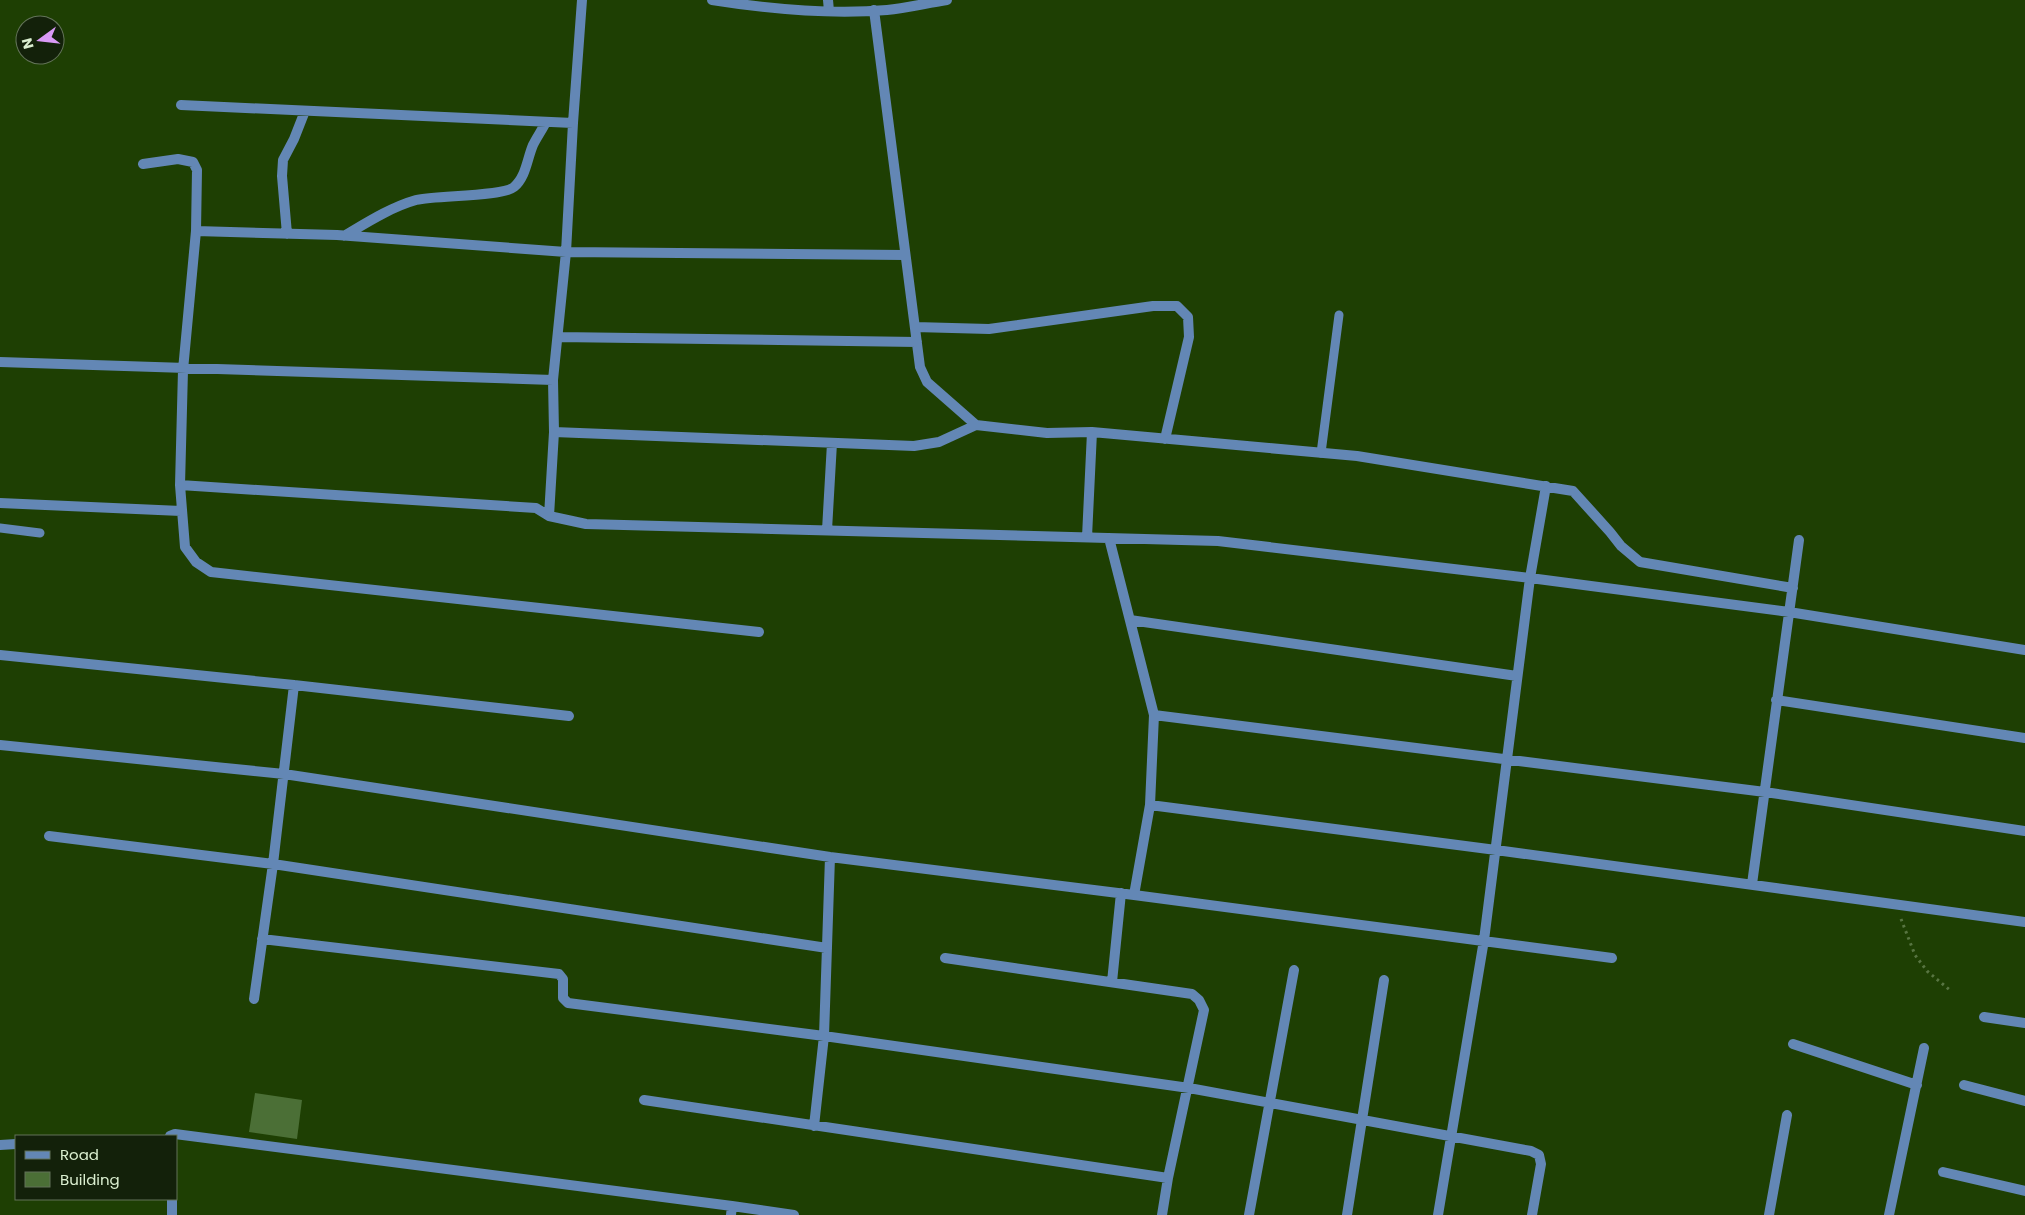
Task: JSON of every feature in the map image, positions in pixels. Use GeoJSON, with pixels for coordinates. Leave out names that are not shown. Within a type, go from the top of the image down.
{"type":"FeatureCollection","features":[{"type":"Feature","properties":{"kind":"street"},"geometry":{"type":"LineString","coordinates":[[549,516],[554,432],[553,380],[566,252],[582,0]]}},
{"type":"Feature","properties":{"kind":"street"},"geometry":{"type":"LineString","coordinates":[[712,0],[752,6],[829,12],[887,10],[947,0]]}},
{"type":"Feature","properties":{"kind":"street"},"geometry":{"type":"LineString","coordinates":[[828,0],[829,12]]}},
{"type":"Feature","properties":{"kind":"street"},"geometry":{"type":"LineString","coordinates":[[874,10],[920,367],[927,382],[976,425]]}},
{"type":"Feature","properties":{"kind":"street"},"geometry":{"type":"LineString","coordinates":[[180,106],[573,123]]}},
{"type":"Feature","properties":{"kind":"street"},"geometry":{"type":"LineString","coordinates":[[287,234],[282,176],[284,160],[305,111]]}},
{"type":"Feature","properties":{"kind":"street"},"geometry":{"type":"LineString","coordinates":[[344,236],[373,219],[415,200],[499,192],[513,187],[521,178],[533,146],[546,122]]}},
{"type":"Feature","properties":{"kind":"street"},"geometry":{"type":"LineString","coordinates":[[143,164],[178,159],[192,162],[197,170],[196,231],[183,370],[180,485],[185,547],[196,562],[210,572],[759,632]]}},
{"type":"Feature","properties":{"kind":"street"},"geometry":{"type":"LineString","coordinates":[[196,231],[344,236],[566,252],[906,255]]}},
{"type":"Feature","properties":{"kind":"street"},"geometry":{"type":"LineString","coordinates":[[915,327],[989,329],[1153,306],[1177,306],[1188,317],[1189,336],[1165,439]]}},
{"type":"Feature","properties":{"kind":"street"},"geometry":{"type":"LineString","coordinates":[[558,337],[917,342]]}},
{"type":"Feature","properties":{"kind":"street"},"geometry":{"type":"LineString","coordinates":[[0,362],[183,370],[553,380]]}},
{"type":"Feature","properties":{"kind":"street"},"geometry":{"type":"LineString","coordinates":[[554,432],[914,446],[939,442],[976,425],[1047,433],[1092,432],[1357,456],[1573,491],[1621,546],[1640,562],[1793,588]]}},
{"type":"Feature","properties":{"kind":"street"},"geometry":{"type":"LineString","coordinates":[[1087,537],[1092,432]]}},
{"type":"Feature","properties":{"kind":"street"},"geometry":{"type":"LineString","coordinates":[[827,530],[832,443]]}},
{"type":"Feature","properties":{"kind":"street"},"geometry":{"type":"LineString","coordinates":[[180,485],[536,508],[549,516],[586,524],[1218,541],[1530,578],[1789,612],[2025,650]]}},
{"type":"Feature","properties":{"kind":"street"},"geometry":{"type":"LineString","coordinates":[[1438,1215],[1484,940],[1530,578],[1546,486]]}},
{"type":"Feature","properties":{"kind":"street"},"geometry":{"type":"LineString","coordinates":[[0,503],[181,511]]}},
{"type":"Feature","properties":{"kind":"street"},"geometry":{"type":"LineString","coordinates":[[1109,538],[1154,715],[1150,805],[1134,895]]}},
{"type":"Feature","properties":{"kind":"street"},"geometry":{"type":"LineString","coordinates":[[1752,884],[1799,540]]}},
{"type":"Feature","properties":{"kind":"street"},"geometry":{"type":"LineString","coordinates":[[1130,620],[1517,676]]}},
{"type":"Feature","properties":{"kind":"street"},"geometry":{"type":"LineString","coordinates":[[0,655],[294,684],[569,716]]}},
{"type":"Feature","properties":{"kind":"street"},"geometry":{"type":"LineString","coordinates":[[254,999],[273,864],[294,684]]}},
{"type":"Feature","properties":{"kind":"street"},"geometry":{"type":"LineString","coordinates":[[1776,700],[2025,738]]}},
{"type":"Feature","properties":{"kind":"street"},"geometry":{"type":"LineString","coordinates":[[1154,715],[1765,792],[2025,831]]}},
{"type":"Feature","properties":{"kind":"street"},"geometry":{"type":"LineString","coordinates":[[0,745],[284,774],[830,857],[1612,958]]}},
{"type":"Feature","properties":{"kind":"street"},"geometry":{"type":"LineString","coordinates":[[1150,805],[2025,922]]}},
{"type":"Feature","properties":{"kind":"street"},"geometry":{"type":"LineString","coordinates":[[50,836],[273,864],[827,948]]}},
{"type":"Feature","properties":{"kind":"street"},"geometry":{"type":"LineString","coordinates":[[814,1126],[824,1036],[830,857]]}},
{"type":"Feature","properties":{"kind":"street"},"geometry":{"type":"LineString","coordinates":[[1112,982],[1122,894]]}},
{"type":"Feature","properties":{"kind":"street"},"geometry":{"type":"LineString","coordinates":[[262,939],[559,974],[563,979],[563,998],[568,1003],[824,1036],[1188,1088],[1531,1150],[1539,1155],[1541,1164],[1532,1215]]}},
{"type":"Feature","properties":{"kind":"street"},"geometry":{"type":"LineString","coordinates":[[945,958],[1192,994],[1198,1000],[1204,1010],[1168,1178],[1162,1215]]}},
{"type":"Feature","properties":{"kind":"street"},"geometry":{"type":"LineString","coordinates":[[1249,1215],[1294,970]]}},
{"type":"Feature","properties":{"kind":"street"},"geometry":{"type":"LineString","coordinates":[[1347,1215],[1384,980]]}},
{"type":"Feature","properties":{"kind":"street"},"geometry":{"type":"LineString","coordinates":[[1984,1017],[2025,1023]]}},
{"type":"Feature","properties":{"kind":"street"},"geometry":{"type":"LineString","coordinates":[[1793,1044],[1916,1085]]}},
{"type":"Feature","properties":{"kind":"street"},"geometry":{"type":"LineString","coordinates":[[1890,1215],[1924,1048]]}},
{"type":"Feature","properties":{"kind":"street"},"geometry":{"type":"LineString","coordinates":[[1964,1084],[2025,1101]]}},
{"type":"Feature","properties":{"kind":"street"},"geometry":{"type":"LineString","coordinates":[[644,1100],[1168,1178]]}},
{"type":"Feature","properties":{"kind":"street"},"geometry":{"type":"LineString","coordinates":[[1769,1215],[1787,1115]]}},
{"type":"Feature","properties":{"kind":"street"},"geometry":{"type":"LineString","coordinates":[[172,1135],[732,1210],[794,1215]]}},
{"type":"Feature","properties":{"kind":"street"},"geometry":{"type":"LineString","coordinates":[[0,1145],[15,1144]]}},
{"type":"Feature","properties":{"kind":"street"},"geometry":{"type":"LineString","coordinates":[[1943,1172],[2025,1191]]}},
{"type":"Feature","properties":{"kind":"street"},"geometry":{"type":"LineString","coordinates":[[172,1200],[172,1215]]}},
{"type":"Feature","properties":{"kind":"lane"},"geometry":{"type":"LineString","coordinates":[[1322,453],[1339,315]]}},
{"type":"Feature","properties":{"kind":"lane"},"geometry":{"type":"LineString","coordinates":[[0,528],[40,532]]}},
{"type":"Feature","properties":{"kind":"path"},"geometry":{"type":"LineString","coordinates":[[1895,904],[1915,955],[1927,971],[1951,991]]}},
{"type":"Feature","properties":{"kind":"building"},"geometry":{"type":"Polygon","coordinates":[[[255,1093],[302,1100],[297,1139],[249,1132],[255,1093]]]}}]}
